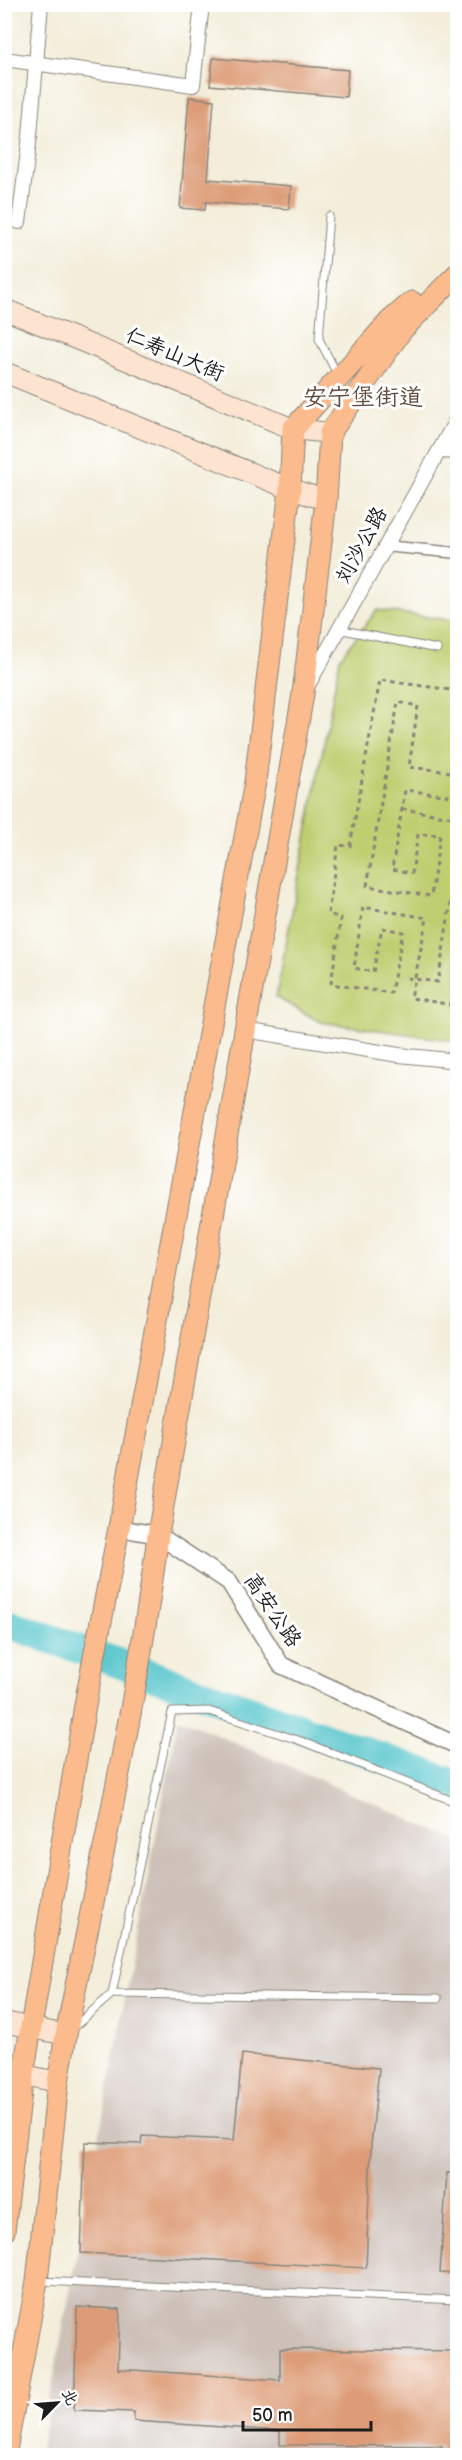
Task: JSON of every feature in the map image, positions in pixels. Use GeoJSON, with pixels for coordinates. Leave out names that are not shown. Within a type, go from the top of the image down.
{"type":"FeatureCollection","features":[{"type":"Feature","properties":{"kind":"main road"},"geometry":{"type":"LineString","coordinates":[[4,2231],[14,2073],[33,2027],[38,1980],[87,1694],[110,1581],[255,782],[290,489],[293,429],[390,321],[458,264]]}},
{"type":"Feature","properties":{"kind":"main road"},"geometry":{"type":"LineString","coordinates":[[5,2456],[37,2281],[58,2082],[151,1596],[158,1535],[303,694],[326,500],[330,433],[402,330],[458,273]]}},
{"type":"Feature","properties":{"kind":"main road","name":"仁寿山大街"},"geometry":{"type":"LineString","coordinates":[[4,309],[293,429],[330,433]]}},
{"type":"Feature","properties":{"kind":"main road"},"geometry":{"type":"LineString","coordinates":[[4,372],[290,489],[326,500]]}},
{"type":"Feature","properties":{"kind":"main road"},"geometry":{"type":"LineString","coordinates":[[4,2022],[66,2035]]}},
{"type":"Feature","properties":{"kind":"main road"},"geometry":{"type":"LineString","coordinates":[[14,2073],[58,2082]]}},
{"type":"Feature","properties":{"kind":"street"},"geometry":{"type":"LineString","coordinates":[[19,222],[41,4]]}},
{"type":"Feature","properties":{"kind":"street"},"geometry":{"type":"LineString","coordinates":[[4,58],[193,85],[202,4]]}},
{"type":"Feature","properties":{"kind":"street","name":"刘沙公路"},"geometry":{"type":"LineString","coordinates":[[303,694],[458,417]]}},
{"type":"Feature","properties":{"kind":"street"},"geometry":{"type":"LineString","coordinates":[[439,451],[458,452]]}},
{"type":"Feature","properties":{"kind":"street"},"geometry":{"type":"LineString","coordinates":[[384,546],[458,553]]}},
{"type":"Feature","properties":{"kind":"street"},"geometry":{"type":"LineString","coordinates":[[245,1030],[399,1055],[458,1061]]}},
{"type":"Feature","properties":{"kind":"street","name":"高安公路"},"geometry":{"type":"LineString","coordinates":[[119,1528],[158,1535],[229,1582],[281,1665],[458,1746]]}},
{"type":"Feature","properties":{"kind":"lane"},"geometry":{"type":"LineString","coordinates":[[329,216],[319,339],[339,378]]}},
{"type":"Feature","properties":{"kind":"lane"},"geometry":{"type":"LineString","coordinates":[[338,629],[437,649]]}},
{"type":"Feature","properties":{"kind":"lane"},"geometry":{"type":"LineString","coordinates":[[66,2035],[112,1994],[172,1712],[209,1711],[301,1741],[458,1803]]}},
{"type":"Feature","properties":{"kind":"lane"},"geometry":{"type":"LineString","coordinates":[[112,1994],[438,1998]]}},
{"type":"Feature","properties":{"kind":"lane"},"geometry":{"type":"LineString","coordinates":[[37,2281],[458,2300]]}},
{"type":"Feature","properties":{"kind":"path"},"geometry":{"type":"LineString","coordinates":[[458,691],[380,680],[350,846],[338,845],[328,914],[341,918],[331,984],[391,993],[404,932],[382,928],[373,972],[354,968],[363,907],[427,918],[411,998],[458,1006]]}},
{"type":"Feature","properties":{"kind":"path"},"geometry":{"type":"LineString","coordinates":[[458,728],[451,772],[409,767],[418,706],[398,702],[367,886],[430,896],[440,835],[417,834],[412,873],[392,869],[405,790],[458,797]]}},
{"type":"Feature","properties":{"kind":"path"},"geometry":{"type":"LineString","coordinates":[[402,809],[458,818]]}},
{"type":"Feature","properties":{"kind":"path"},"geometry":{"type":"LineString","coordinates":[[407,978],[438,982],[458,856]]}},
{"type":"Feature","properties":{"kind":"shaded area"},"geometry":{"type":"Polygon","coordinates":[[[178,1718],[457,1840],[457,2455],[39,2456],[178,1718]]]}},
{"type":"Feature","properties":{"kind":"shaded area"},"geometry":{"type":"Polygon","coordinates":[[[5,2072],[23,2075],[5,2199],[5,2072]]]}},
{"type":"Feature","properties":{"kind":"green space"},"geometry":{"type":"Polygon","coordinates":[[[377,610],[457,621],[457,1041],[320,1022],[276,997],[340,658],[377,610]]]}},
{"type":"Feature","properties":{"kind":"building"},"geometry":{"type":"Polygon","coordinates":[[[213,58],[348,70],[346,97],[210,85],[213,58]]]}},
{"type":"Feature","properties":{"kind":"building"},"geometry":{"type":"Polygon","coordinates":[[[189,97],[214,100],[208,179],[291,186],[289,209],[206,202],[205,210],[180,208],[189,97]]]}},
{"type":"Feature","properties":{"kind":"building"},"geometry":{"type":"Polygon","coordinates":[[[242,2054],[379,2068],[371,2146],[366,2268],[81,2253],[85,2142],[141,2144],[142,2136],[234,2140],[242,2054]]]}},
{"type":"Feature","properties":{"kind":"building"},"geometry":{"type":"Polygon","coordinates":[[[447,2173],[458,2173],[458,2274],[440,2273],[447,2173]]]}},
{"type":"Feature","properties":{"kind":"building"},"geometry":{"type":"Polygon","coordinates":[[[77,2307],[120,2309],[118,2369],[280,2380],[280,2349],[458,2351],[458,2456],[442,2456],[442,2446],[280,2445],[280,2431],[134,2421],[134,2412],[74,2410],[77,2307]]]}},
{"type":"Feature","properties":{"kind":"waterway"},"geometry":{"type":"LineString","coordinates":[[4,1622],[458,1785]]}},
{"type":"Feature","properties":{"kind":"district","name":"安宁堡街道"},"geometry":{"type":"Point","coordinates":[363,397]}}]}
